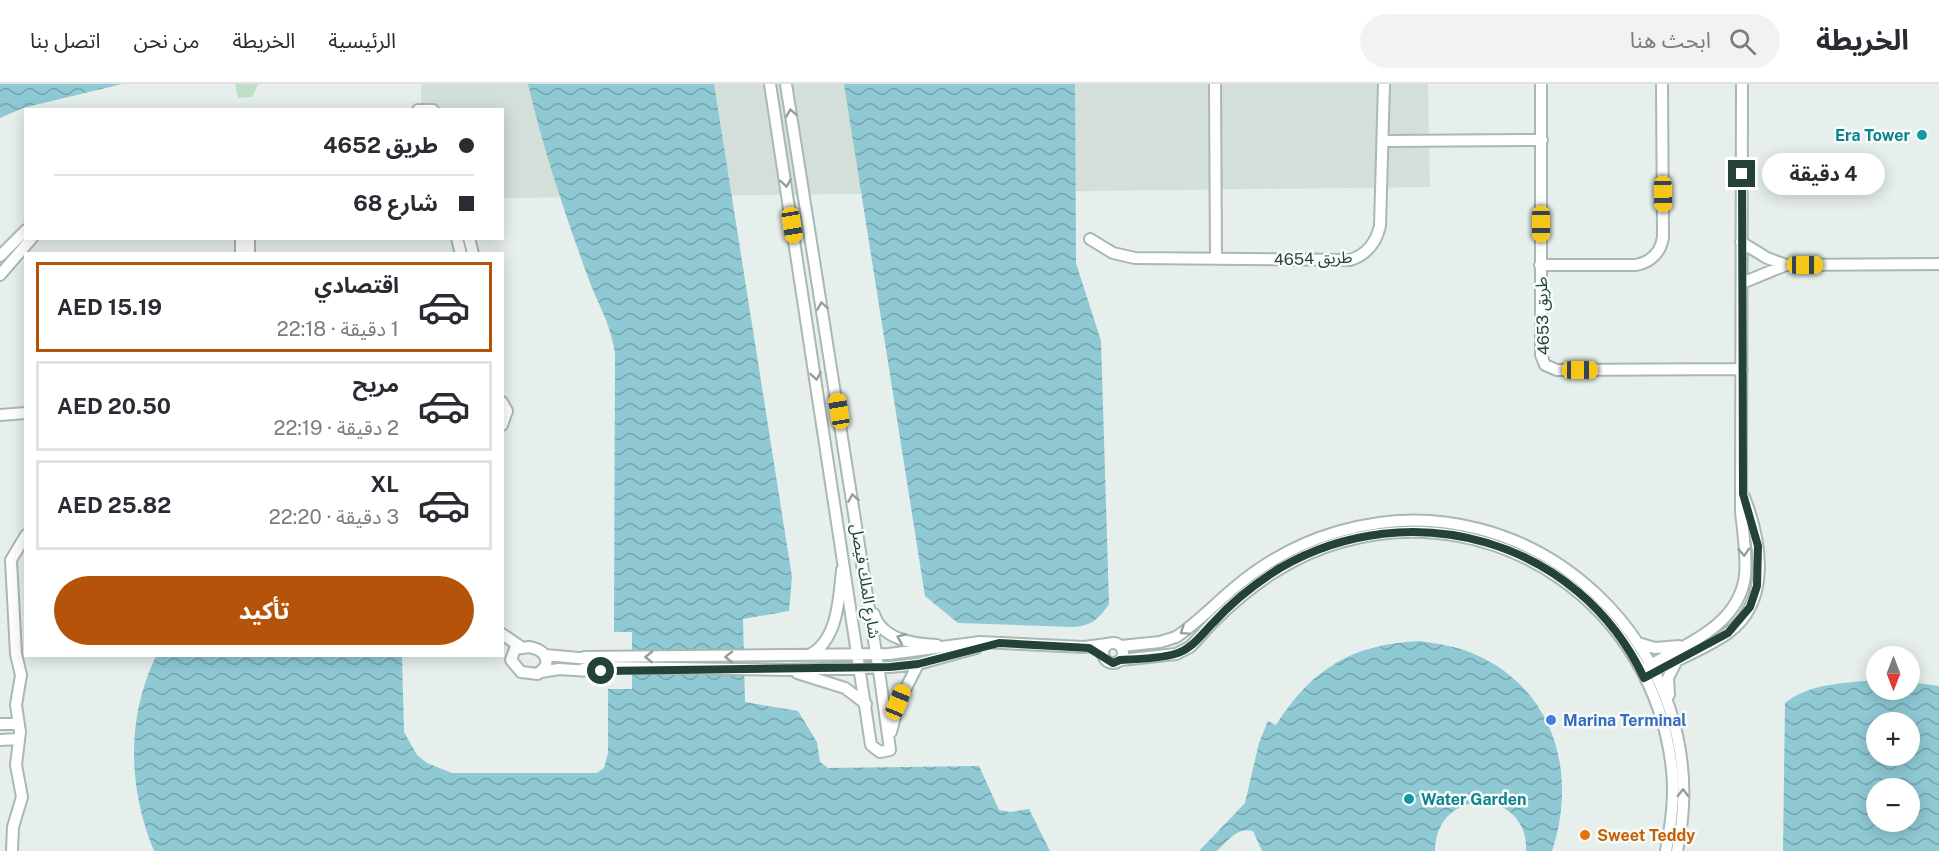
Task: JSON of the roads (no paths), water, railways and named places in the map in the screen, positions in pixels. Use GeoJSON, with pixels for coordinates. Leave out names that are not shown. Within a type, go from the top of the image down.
{"type":"FeatureCollection","features":[{"type":"Feature","properties":{"kind":"street","name":"شارع الملك فيصل"},"geometry":{"type":"LineString","coordinates":[[770,84],[873,749],[880,752],[891,750],[869,597],[786,84]]}},
{"type":"Feature","properties":{"kind":"street"},"geometry":{"type":"LineString","coordinates":[[1215,84],[1216,260]]}},
{"type":"Feature","properties":{"kind":"street","name":"طريق 4654"},"geometry":{"type":"LineString","coordinates":[[1090,239],[1105,249],[1128,257],[1216,260],[1350,260],[1365,253],[1376,239],[1380,226],[1384,84]]}},
{"type":"Feature","properties":{"kind":"street","name":"طريق 4653"},"geometry":{"type":"LineString","coordinates":[[1541,84],[1541,355],[1545,365],[1550,369],[1742,369]]}},
{"type":"Feature","properties":{"kind":"street"},"geometry":{"type":"LineString","coordinates":[[1540,265],[1636,265],[1651,259],[1658,252],[1663,237],[1662,84]]}},
{"type":"Feature","properties":{"kind":"street"},"geometry":{"type":"LineString","coordinates":[[1642,674],[1725,620],[1739,599],[1745,575],[1741,242],[1742,84]]}},
{"type":"Feature","properties":{"kind":"street"},"geometry":{"type":"LineString","coordinates":[[1384,141],[1542,140]]}},
{"type":"Feature","properties":{"kind":"street"},"geometry":{"type":"LineString","coordinates":[[0,256],[24,232]]}},
{"type":"Feature","properties":{"kind":"street"},"geometry":{"type":"LineString","coordinates":[[0,275],[30,240]]}},
{"type":"Feature","properties":{"kind":"street"},"geometry":{"type":"LineString","coordinates":[[1741,242],[1767,258],[1786,265],[1939,264]]}},
{"type":"Feature","properties":{"kind":"street"},"geometry":{"type":"LineString","coordinates":[[1742,283],[1786,265]]}},
{"type":"Feature","properties":{"kind":"street"},"geometry":{"type":"LineString","coordinates":[[504,406],[507,411],[504,419]]}},
{"type":"Feature","properties":{"kind":"street"},"geometry":{"type":"LineString","coordinates":[[3,413],[24,413]]}},
{"type":"Feature","properties":{"kind":"street"},"geometry":{"type":"LineString","coordinates":[[1677,851],[1683,789],[1680,746],[1672,713],[1668,678],[1672,666],[1679,660],[1728,633],[1740,622],[1754,597],[1759,568],[1758,546],[1743,494]]}},
{"type":"Feature","properties":{"kind":"street"},"geometry":{"type":"LineString","coordinates":[[869,597],[876,620],[897,638],[913,643],[955,645],[999,643],[1105,649],[1116,643],[1121,646],[1160,642],[1176,637],[1254,572],[1298,546],[1366,525],[1436,521],[1491,532],[1552,558],[1597,593],[1638,643],[1653,668],[1672,713]]}},
{"type":"Feature","properties":{"kind":"street"},"geometry":{"type":"LineString","coordinates":[[1105,649],[1110,663],[1176,654],[1190,647],[1259,582],[1303,556],[1357,538],[1407,532],[1465,537],[1515,552],[1543,566],[1589,600],[1625,643],[1642,674],[1661,718],[1672,769],[1672,805],[1666,851]]}},
{"type":"Feature","properties":{"kind":"street"},"geometry":{"type":"LineString","coordinates":[[12,851],[13,827],[22,797],[16,765],[19,739],[15,705],[21,675],[16,654],[11,560],[24,538]]}},
{"type":"Feature","properties":{"kind":"street"},"geometry":{"type":"LineString","coordinates":[[809,655],[818,651],[824,644],[834,621],[843,554]]}},
{"type":"Feature","properties":{"kind":"street"},"geometry":{"type":"LineString","coordinates":[[504,635],[521,647],[534,648],[545,655],[584,657],[911,653],[955,645]]}},
{"type":"Feature","properties":{"kind":"street"},"geometry":{"type":"LineString","coordinates":[[504,652],[517,669],[525,674],[583,669],[788,670],[918,664],[999,643]]}},
{"type":"Feature","properties":{"kind":"street"},"geometry":{"type":"LineString","coordinates":[[1638,643],[1655,648],[1685,645]]}},
{"type":"Feature","properties":{"kind":"street"},"geometry":{"type":"LineString","coordinates":[[1120,660],[1123,655],[1121,646]]}},
{"type":"Feature","properties":{"kind":"street"},"geometry":{"type":"LineString","coordinates":[[511,660],[513,651],[521,647]]}},
{"type":"Feature","properties":{"kind":"street"},"geometry":{"type":"LineString","coordinates":[[542,672],[546,666],[545,655]]}},
{"type":"Feature","properties":{"kind":"street"},"geometry":{"type":"LineString","coordinates":[[1653,668],[1679,660]]}},
{"type":"Feature","properties":{"kind":"street"},"geometry":{"type":"LineString","coordinates":[[889,741],[898,702],[918,664]]}},
{"type":"Feature","properties":{"kind":"street"},"geometry":{"type":"LineString","coordinates":[[788,670],[845,688],[867,704]]}},
{"type":"Feature","properties":{"kind":"street"},"geometry":{"type":"LineString","coordinates":[[0,724],[18,724]]}},
{"type":"Feature","properties":{"kind":"street"},"geometry":{"type":"LineString","coordinates":[[0,740],[19,739]]}},
{"type":"Feature","properties":{"kind":"water"},"geometry":{"type":"Polygon","coordinates":[[[0,84],[122,84],[23,108],[0,118],[0,84]]]}},
{"type":"Feature","properties":{"kind":"water"},"geometry":{"type":"Polygon","coordinates":[[[528,84],[714,84],[792,577],[789,611],[743,619],[745,702],[798,711],[817,742],[820,762],[828,768],[979,766],[999,810],[1010,812],[1029,809],[1050,851],[154,851],[139,803],[134,753],[139,704],[156,657],[402,657],[404,732],[417,755],[427,763],[452,773],[597,773],[604,768],[608,753],[608,689],[632,689],[632,632],[614,632],[615,354],[607,322],[586,272],[540,132],[528,84]]]}},
{"type":"Feature","properties":{"kind":"water"},"geometry":{"type":"Polygon","coordinates":[[[844,84],[1075,84],[1076,263],[1101,341],[1109,604],[1089,624],[1072,627],[958,623],[925,596],[844,84]]]}},
{"type":"Feature","properties":{"kind":"water"},"geometry":{"type":"Polygon","coordinates":[[[1420,641],[1468,651],[1501,669],[1524,688],[1541,711],[1553,736],[1560,763],[1562,792],[1559,822],[1552,851],[1526,851],[1523,830],[1513,815],[1499,806],[1482,803],[1465,806],[1450,815],[1439,830],[1435,851],[1262,851],[1253,831],[1247,830],[1237,833],[1217,851],[1199,851],[1245,803],[1259,743],[1268,721],[1276,725],[1304,688],[1336,663],[1374,647],[1420,641]]]}},
{"type":"Feature","properties":{"kind":"water"},"geometry":{"type":"Polygon","coordinates":[[[1866,681],[1866,700],[1920,700],[1920,683],[1939,686],[1939,851],[1783,851],[1785,703],[1805,691],[1840,683],[1866,681]]]}},
{"type":"Feature","properties":{"kind":"place","name":"Era Tower"},"geometry":{"type":"Point","coordinates":[1922,135]}},
{"type":"Feature","properties":{"kind":"place","name":"Marina Terminal"},"geometry":{"type":"Point","coordinates":[1551,720]}},
{"type":"Feature","properties":{"kind":"place","name":"Water Garden"},"geometry":{"type":"Point","coordinates":[1409,799]}},
{"type":"Feature","properties":{"kind":"place","name":"Sweet Teddy"},"geometry":{"type":"Point","coordinates":[1585,835]}}]}
